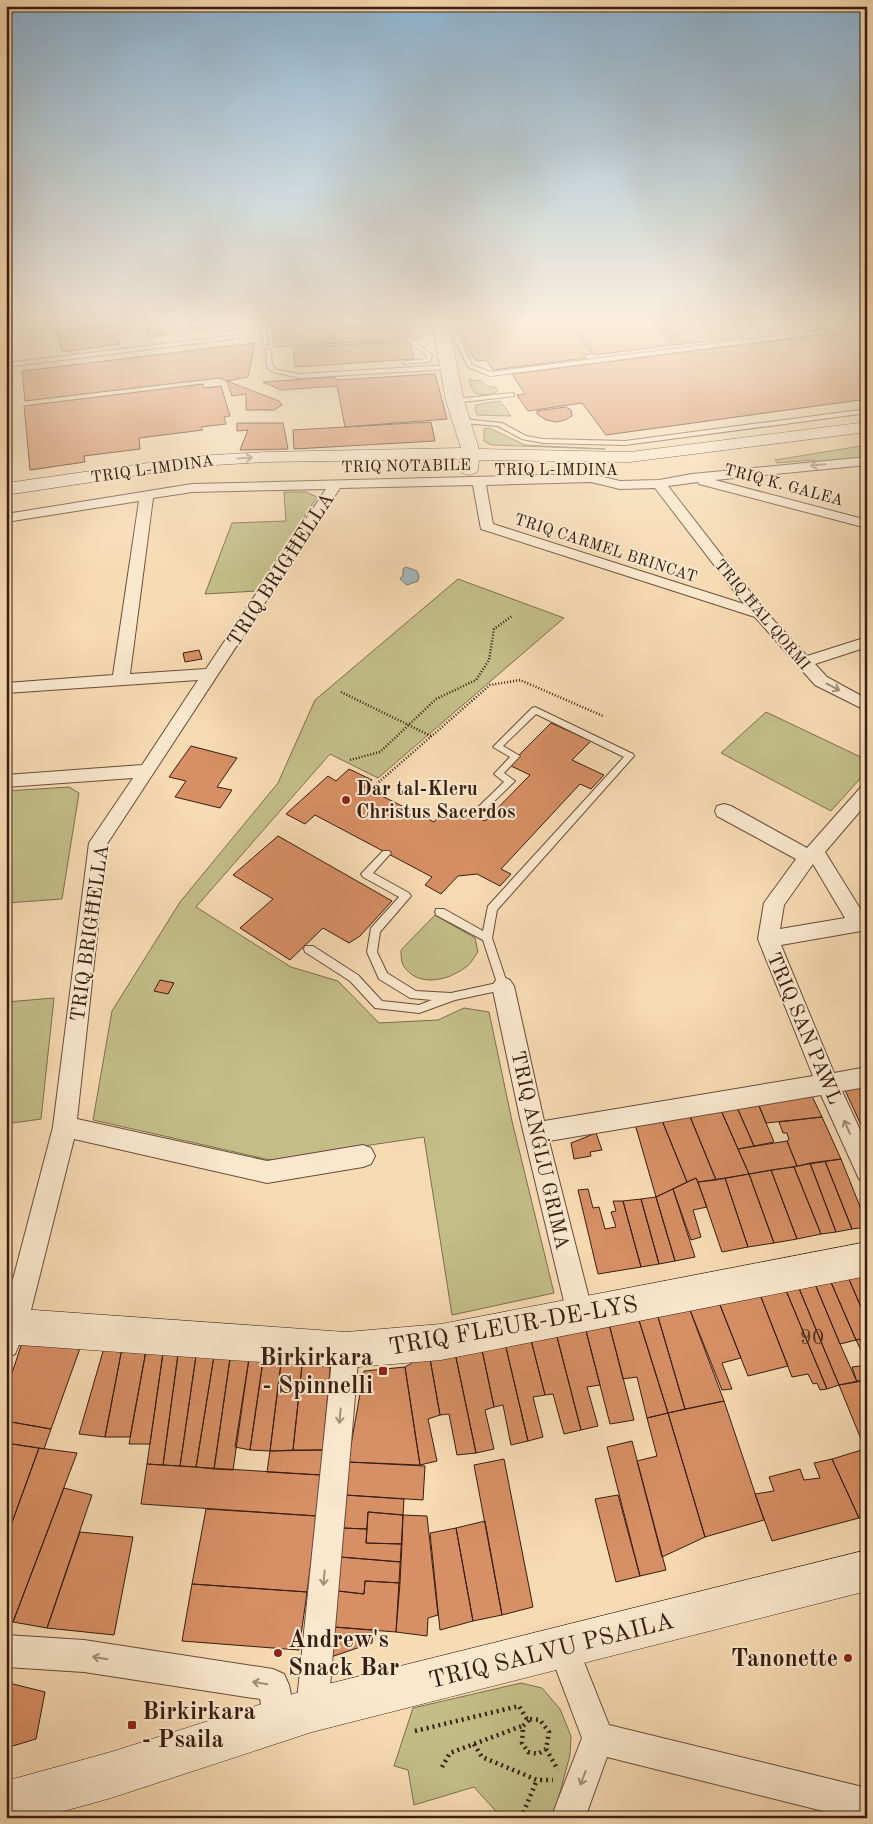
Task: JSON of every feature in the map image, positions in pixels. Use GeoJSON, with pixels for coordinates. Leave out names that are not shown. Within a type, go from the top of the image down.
{"type":"FeatureCollection","features":[{"type":"Feature","properties":{"kind":"main road"},"geometry":{"type":"LineString","coordinates":[[457,406],[463,421],[473,468]]}},
{"type":"Feature","properties":{"kind":"main road","name":"TRIQ L-IMDINA"},"geometry":{"type":"LineString","coordinates":[[6,489],[198,461],[265,457],[473,468],[630,457],[867,427]]}},
{"type":"Feature","properties":{"kind":"main road","name":"TRIQ L-IMDINA"},"geometry":{"type":"LineString","coordinates":[[6,502],[185,475],[473,468],[638,469],[762,455],[867,440]]}},
{"type":"Feature","properties":{"kind":"main road","name":"TRIQ FLEUR-DE-LYS"},"geometry":{"type":"LineString","coordinates":[[9,1332],[346,1350],[440,1342],[867,1259]]}},
{"type":"Feature","properties":{"kind":"main road","name":"TRIQ SALVU PSAILA"},"geometry":{"type":"LineString","coordinates":[[6,1804],[111,1776],[296,1715],[867,1570]]}},
{"type":"Feature","properties":{"kind":"street","name":"TRIQ NOTABILE"},"geometry":{"type":"LineString","coordinates":[[6,518],[192,488],[336,484],[473,468],[591,478],[620,485],[659,484],[692,478],[867,461]]}},
{"type":"Feature","properties":{"kind":"street","name":"TRIQ CARMEL BRINCAT"},"geometry":{"type":"LineString","coordinates":[[473,468],[486,526],[760,614]]}},
{"type":"Feature","properties":{"kind":"street","name":"TRIQ K. GALEA"},"geometry":{"type":"LineString","coordinates":[[692,478],[867,524]]}},
{"type":"Feature","properties":{"kind":"street","name":"TRIQ BRIGĦELLA"},"geometry":{"type":"LineString","coordinates":[[9,1332],[65,1127],[98,843],[336,484]]}},
{"type":"Feature","properties":{"kind":"street","name":"TRIQ ĦAL QORMI"},"geometry":{"type":"LineString","coordinates":[[659,484],[760,614],[820,681],[867,706]]}},
{"type":"Feature","properties":{"kind":"street"},"geometry":{"type":"LineString","coordinates":[[620,485],[674,505]]}},
{"type":"Feature","properties":{"kind":"street"},"geometry":{"type":"LineString","coordinates":[[121,680],[147,494]]}},
{"type":"Feature","properties":{"kind":"street"},"geometry":{"type":"LineString","coordinates":[[804,662],[867,642]]}},
{"type":"Feature","properties":{"kind":"street"},"geometry":{"type":"LineString","coordinates":[[6,688],[211,674]]}},
{"type":"Feature","properties":{"kind":"street"},"geometry":{"type":"LineString","coordinates":[[6,782],[147,771]]}},
{"type":"Feature","properties":{"kind":"street"},"geometry":{"type":"LineString","coordinates":[[724,811],[811,854],[863,923],[768,939],[774,902],[811,854],[867,790]]}},
{"type":"Feature","properties":{"kind":"street","name":"TRIQ SAN PAWL"},"geometry":{"type":"LineString","coordinates":[[768,939],[827,1083],[867,1171]]}},
{"type":"Feature","properties":{"kind":"street","name":"TRIQ ANĠLU GRIMA"},"geometry":{"type":"LineString","coordinates":[[503,986],[580,1314]]}},
{"type":"Feature","properties":{"kind":"street"},"geometry":{"type":"LineString","coordinates":[[537,1133],[867,1077]]}},
{"type":"Feature","properties":{"kind":"street"},"geometry":{"type":"LineString","coordinates":[[65,1127],[267,1172],[363,1156]]}},
{"type":"Feature","properties":{"kind":"street"},"geometry":{"type":"LineString","coordinates":[[296,1715],[346,1350]]}},
{"type":"Feature","properties":{"kind":"street"},"geometry":{"type":"LineString","coordinates":[[563,1648],[598,1738],[568,1818]]}},
{"type":"Feature","properties":{"kind":"street"},"geometry":{"type":"LineString","coordinates":[[6,1651],[84,1656],[273,1685],[296,1715]]}},
{"type":"Feature","properties":{"kind":"street"},"geometry":{"type":"LineString","coordinates":[[598,1738],[867,1805]]}},
{"type":"Feature","properties":{"kind":"lane"},"geometry":{"type":"LineString","coordinates":[[463,421],[500,424],[524,438],[543,441],[625,443],[867,411]]}},
{"type":"Feature","properties":{"kind":"lane"},"geometry":{"type":"LineString","coordinates":[[309,949],[354,978],[379,1004],[418,1008],[454,996],[503,986],[487,938],[492,909],[630,756],[535,710],[497,747],[516,756],[498,774],[510,781],[475,815]]}},
{"type":"Feature","properties":{"kind":"lane"},"geometry":{"type":"LineString","coordinates":[[386,853],[366,874],[406,896],[375,931],[372,952],[383,976],[414,995],[454,996]]}},
{"type":"Feature","properties":{"kind":"lane"},"geometry":{"type":"LineString","coordinates":[[440,912],[487,938]]}},
{"type":"Feature","properties":{"kind":"path"},"geometry":{"type":"LineString","coordinates":[[350,760],[380,752],[436,698],[476,680],[490,660],[494,629],[503,620],[512,616]]}},
{"type":"Feature","properties":{"kind":"path"},"geometry":{"type":"LineString","coordinates":[[372,788],[490,685],[520,680],[603,716]]}},
{"type":"Feature","properties":{"kind":"path"},"geometry":{"type":"LineString","coordinates":[[341,692],[431,736]]}},
{"type":"Feature","properties":{"kind":"path"},"geometry":{"type":"LineString","coordinates":[[415,1731],[519,1706],[528,1721]]}},
{"type":"Feature","properties":{"kind":"path"},"geometry":{"type":"LineString","coordinates":[[442,1767],[450,1753],[523,1726],[528,1721],[540,1720],[546,1727],[549,1738],[546,1749],[538,1754],[528,1752],[522,1743],[523,1726]]}},
{"type":"Feature","properties":{"kind":"path"},"geometry":{"type":"LineString","coordinates":[[474,1744],[482,1757],[537,1780],[564,1780]]}},
{"type":"Feature","properties":{"kind":"path"},"geometry":{"type":"LineString","coordinates":[[546,1749],[559,1772]]}},
{"type":"Feature","properties":{"kind":"path"},"geometry":{"type":"LineString","coordinates":[[521,1818],[537,1780]]}},
{"type":"Feature","properties":{"kind":"shaded area"},"geometry":{"type":"Polygon","coordinates":[[[476,406],[504,406],[511,416],[477,415],[476,406]]]}},
{"type":"Feature","properties":{"kind":"shaded area"},"geometry":{"type":"Polygon","coordinates":[[[489,428],[525,445],[605,449],[491,445],[484,441],[484,429],[489,428]]]}},
{"type":"Feature","properties":{"kind":"shaded area"},"geometry":{"type":"Polygon","coordinates":[[[867,445],[867,457],[819,462],[813,460],[777,463],[775,460],[867,445]]]}},
{"type":"Feature","properties":{"kind":"shaded area"},"geometry":{"type":"Polygon","coordinates":[[[284,492],[306,492],[317,497],[257,591],[205,594],[232,523],[286,521],[284,492]]]}},
{"type":"Feature","properties":{"kind":"shaded area"},"geometry":{"type":"Polygon","coordinates":[[[406,567],[417,571],[418,581],[407,585],[400,579],[403,575],[403,569],[406,567]]]}},
{"type":"Feature","properties":{"kind":"shaded area"},"geometry":{"type":"Polygon","coordinates":[[[458,579],[564,618],[378,778],[330,754],[196,907],[291,967],[338,981],[379,1023],[438,1020],[464,1008],[489,1012],[512,1121],[554,1293],[452,1315],[424,1137],[270,1160],[93,1120],[112,1011],[180,902],[278,783],[315,700],[458,579]]]}},
{"type":"Feature","properties":{"kind":"shaded area"},"geometry":{"type":"Polygon","coordinates":[[[766,712],[867,760],[867,771],[831,811],[721,753],[766,712]]]}},
{"type":"Feature","properties":{"kind":"shaded area"},"geometry":{"type":"Polygon","coordinates":[[[69,787],[79,793],[62,899],[6,903],[6,791],[69,787]]]}},
{"type":"Feature","properties":{"kind":"shaded area"},"geometry":{"type":"Polygon","coordinates":[[[435,915],[475,938],[478,952],[469,964],[459,972],[442,979],[433,980],[416,977],[409,972],[401,960],[401,950],[435,915]]]}},
{"type":"Feature","properties":{"kind":"shaded area"},"geometry":{"type":"Polygon","coordinates":[[[54,998],[41,1119],[6,1124],[6,1002],[54,998]]]}},
{"type":"Feature","properties":{"kind":"shaded area"},"geometry":{"type":"Polygon","coordinates":[[[521,1683],[542,1688],[560,1709],[571,1736],[570,1755],[553,1818],[502,1818],[474,1787],[414,1805],[408,1770],[394,1766],[413,1708],[521,1683]]]}},
{"type":"Feature","properties":{"kind":"building"},"geometry":{"type":"Polygon","coordinates":[[[24,406],[227,406],[230,416],[224,417],[226,424],[201,427],[203,430],[139,438],[140,449],[84,456],[85,462],[30,470],[24,406]]]}},
{"type":"Feature","properties":{"kind":"building"},"geometry":{"type":"Polygon","coordinates":[[[246,406],[280,406],[274,410],[246,410],[246,406]]]}},
{"type":"Feature","properties":{"kind":"building"},"geometry":{"type":"Polygon","coordinates":[[[341,406],[444,406],[447,419],[345,427],[341,406]]]}},
{"type":"Feature","properties":{"kind":"building"},"geometry":{"type":"Polygon","coordinates":[[[525,406],[561,406],[528,411],[525,406]]]}},
{"type":"Feature","properties":{"kind":"building"},"geometry":{"type":"Polygon","coordinates":[[[584,406],[815,406],[606,435],[584,406]]]}},
{"type":"Feature","properties":{"kind":"building"},"geometry":{"type":"Polygon","coordinates":[[[566,407],[571,410],[572,416],[557,422],[546,420],[537,414],[537,411],[566,407]]]}},
{"type":"Feature","properties":{"kind":"building"},"geometry":{"type":"Polygon","coordinates":[[[431,422],[435,441],[294,449],[293,430],[431,422]]]}},
{"type":"Feature","properties":{"kind":"building"},"geometry":{"type":"Polygon","coordinates":[[[237,423],[283,423],[288,449],[240,450],[248,430],[237,431],[237,423]]]}},
{"type":"Feature","properties":{"kind":"building"},"geometry":{"type":"Polygon","coordinates":[[[199,650],[202,659],[185,662],[183,653],[199,650]]]}},
{"type":"Feature","properties":{"kind":"building","name":"Dar tal-Kleru Christus Sacerdos"},"geometry":{"type":"Polygon","coordinates":[[[551,723],[591,741],[572,760],[604,775],[591,789],[580,784],[501,869],[511,874],[500,886],[477,874],[458,876],[441,894],[425,885],[432,877],[315,815],[305,824],[286,814],[328,776],[336,781],[349,769],[372,780],[364,787],[434,822],[442,813],[463,810],[485,821],[530,775],[509,765],[551,723]]]}},
{"type":"Feature","properties":{"kind":"building"},"geometry":{"type":"Polygon","coordinates":[[[191,746],[237,758],[217,787],[232,790],[220,808],[175,797],[186,781],[169,777],[191,746]]]}},
{"type":"Feature","properties":{"kind":"building"},"geometry":{"type":"Polygon","coordinates":[[[278,836],[392,901],[360,936],[349,943],[323,928],[290,960],[240,928],[273,899],[233,875],[278,836]]]}},
{"type":"Feature","properties":{"kind":"building"},"geometry":{"type":"Polygon","coordinates":[[[160,980],[174,983],[168,994],[154,991],[160,980]]]}},
{"type":"Feature","properties":{"kind":"building"},"geometry":{"type":"Polygon","coordinates":[[[867,1084],[867,1138],[844,1088],[867,1084]]]}},
{"type":"Feature","properties":{"kind":"building"},"geometry":{"type":"Polygon","coordinates":[[[810,1092],[822,1117],[766,1123],[757,1101],[810,1092]]]}},
{"type":"Feature","properties":{"kind":"building"},"geometry":{"type":"Polygon","coordinates":[[[757,1101],[774,1142],[754,1146],[736,1105],[757,1101]]]}},
{"type":"Feature","properties":{"kind":"building"},"geometry":{"type":"Polygon","coordinates":[[[736,1105],[754,1146],[738,1149],[720,1108],[736,1105]]]}},
{"type":"Feature","properties":{"kind":"building"},"geometry":{"type":"Polygon","coordinates":[[[720,1108],[749,1174],[716,1180],[689,1114],[720,1108]]]}},
{"type":"Feature","properties":{"kind":"building"},"geometry":{"type":"Polygon","coordinates":[[[689,1114],[716,1180],[698,1182],[696,1178],[687,1182],[661,1118],[689,1114]]]}},
{"type":"Feature","properties":{"kind":"building"},"geometry":{"type":"Polygon","coordinates":[[[822,1117],[841,1159],[797,1166],[787,1141],[789,1140],[787,1133],[783,1133],[779,1122],[822,1117]]]}},
{"type":"Feature","properties":{"kind":"building"},"geometry":{"type":"Polygon","coordinates":[[[661,1118],[687,1182],[656,1197],[635,1124],[661,1118]]]}},
{"type":"Feature","properties":{"kind":"building"},"geometry":{"type":"Polygon","coordinates":[[[596,1133],[602,1150],[590,1152],[591,1156],[574,1159],[571,1143],[596,1133]]]}},
{"type":"Feature","properties":{"kind":"building"},"geometry":{"type":"Polygon","coordinates":[[[787,1141],[797,1166],[749,1174],[738,1149],[787,1141]]]}},
{"type":"Feature","properties":{"kind":"building"},"geometry":{"type":"Polygon","coordinates":[[[841,1159],[867,1227],[852,1229],[825,1161],[841,1159]]]}},
{"type":"Feature","properties":{"kind":"building"},"geometry":{"type":"Polygon","coordinates":[[[825,1161],[852,1229],[836,1232],[810,1163],[825,1161]]]}},
{"type":"Feature","properties":{"kind":"building"},"geometry":{"type":"Polygon","coordinates":[[[810,1163],[836,1232],[821,1234],[794,1167],[810,1163]]]}},
{"type":"Feature","properties":{"kind":"building"},"geometry":{"type":"Polygon","coordinates":[[[794,1167],[821,1234],[797,1239],[771,1170],[794,1167]]]}},
{"type":"Feature","properties":{"kind":"building"},"geometry":{"type":"Polygon","coordinates":[[[771,1170],[797,1239],[774,1243],[749,1174],[771,1170]]]}},
{"type":"Feature","properties":{"kind":"building"},"geometry":{"type":"Polygon","coordinates":[[[749,1174],[774,1243],[748,1247],[725,1178],[749,1174]]]}},
{"type":"Feature","properties":{"kind":"building"},"geometry":{"type":"Polygon","coordinates":[[[696,1178],[707,1207],[693,1210],[701,1237],[691,1240],[673,1189],[696,1178]]]}},
{"type":"Feature","properties":{"kind":"building"},"geometry":{"type":"Polygon","coordinates":[[[725,1178],[748,1247],[722,1252],[698,1182],[725,1178]]]}},
{"type":"Feature","properties":{"kind":"building"},"geometry":{"type":"Polygon","coordinates":[[[588,1189],[593,1208],[599,1207],[605,1229],[616,1227],[611,1212],[616,1211],[613,1201],[623,1201],[641,1267],[598,1274],[578,1190],[588,1189]]]}},
{"type":"Feature","properties":{"kind":"building"},"geometry":{"type":"Polygon","coordinates":[[[673,1189],[695,1257],[675,1261],[656,1197],[673,1189]]]}},
{"type":"Feature","properties":{"kind":"building"},"geometry":{"type":"Polygon","coordinates":[[[656,1197],[675,1261],[659,1264],[641,1199],[656,1197]]]}},
{"type":"Feature","properties":{"kind":"building"},"geometry":{"type":"Polygon","coordinates":[[[641,1199],[659,1264],[641,1267],[623,1201],[641,1199]]]}},
{"type":"Feature","properties":{"kind":"building"},"geometry":{"type":"Polygon","coordinates":[[[861,1274],[867,1288],[867,1321],[848,1277],[861,1274]]]}},
{"type":"Feature","properties":{"kind":"building"},"geometry":{"type":"Polygon","coordinates":[[[848,1277],[867,1321],[867,1338],[856,1340],[830,1280],[848,1277]]]}},
{"type":"Feature","properties":{"kind":"building"},"geometry":{"type":"Polygon","coordinates":[[[830,1280],[856,1340],[840,1344],[815,1284],[830,1280]]]}},
{"type":"Feature","properties":{"kind":"building"},"geometry":{"type":"Polygon","coordinates":[[[815,1284],[857,1382],[839,1385],[798,1286],[815,1284]]]}},
{"type":"Feature","properties":{"kind":"building"},"geometry":{"type":"Polygon","coordinates":[[[798,1286],[839,1385],[827,1389],[785,1288],[798,1286]]]}},
{"type":"Feature","properties":{"kind":"building"},"geometry":{"type":"Polygon","coordinates":[[[785,1288],[827,1389],[820,1390],[817,1383],[813,1384],[808,1374],[792,1377],[759,1292],[785,1288]]]}},
{"type":"Feature","properties":{"kind":"building"},"geometry":{"type":"Polygon","coordinates":[[[759,1292],[788,1366],[748,1376],[718,1300],[759,1292]]]}},
{"type":"Feature","properties":{"kind":"building"},"geometry":{"type":"Polygon","coordinates":[[[718,1300],[741,1358],[722,1363],[732,1389],[722,1390],[688,1305],[718,1300]]]}},
{"type":"Feature","properties":{"kind":"building"},"geometry":{"type":"Polygon","coordinates":[[[688,1305],[724,1401],[685,1409],[656,1310],[688,1305]]]}},
{"type":"Feature","properties":{"kind":"building"},"geometry":{"type":"Polygon","coordinates":[[[656,1310],[685,1409],[668,1413],[637,1314],[656,1310]]]}},
{"type":"Feature","properties":{"kind":"building"},"geometry":{"type":"Polygon","coordinates":[[[637,1314],[668,1413],[647,1418],[637,1377],[623,1379],[608,1320],[637,1314]]]}},
{"type":"Feature","properties":{"kind":"building"},"geometry":{"type":"Polygon","coordinates":[[[608,1320],[634,1420],[610,1424],[584,1323],[608,1320]]]}},
{"type":"Feature","properties":{"kind":"building"},"geometry":{"type":"Polygon","coordinates":[[[584,1323],[600,1385],[587,1387],[598,1426],[581,1430],[555,1329],[584,1323]]]}},
{"type":"Feature","properties":{"kind":"building"},"geometry":{"type":"Polygon","coordinates":[[[555,1329],[581,1430],[564,1434],[553,1394],[545,1395],[530,1336],[555,1329]]]}},
{"type":"Feature","properties":{"kind":"building"},"geometry":{"type":"Polygon","coordinates":[[[530,1336],[545,1395],[533,1397],[543,1437],[528,1441],[504,1339],[530,1336]]]}},
{"type":"Feature","properties":{"kind":"building"},"geometry":{"type":"Polygon","coordinates":[[[24,1337],[83,1340],[51,1429],[6,1421],[6,1391],[24,1337]]]}},
{"type":"Feature","properties":{"kind":"building"},"geometry":{"type":"Polygon","coordinates":[[[867,1338],[867,1363],[856,1340],[867,1338]]]}},
{"type":"Feature","properties":{"kind":"building"},"geometry":{"type":"Polygon","coordinates":[[[504,1339],[528,1441],[511,1445],[503,1405],[494,1407],[481,1345],[504,1339]]]}},
{"type":"Feature","properties":{"kind":"building"},"geometry":{"type":"Polygon","coordinates":[[[106,1341],[123,1343],[105,1437],[79,1434],[106,1341]]]}},
{"type":"Feature","properties":{"kind":"building"},"geometry":{"type":"Polygon","coordinates":[[[123,1343],[147,1345],[130,1437],[105,1437],[123,1343]]]}},
{"type":"Feature","properties":{"kind":"building"},"geometry":{"type":"Polygon","coordinates":[[[147,1345],[164,1346],[150,1444],[129,1444],[147,1345]]]}},
{"type":"Feature","properties":{"kind":"building"},"geometry":{"type":"Polygon","coordinates":[[[481,1345],[494,1407],[485,1410],[494,1449],[476,1453],[454,1348],[481,1345]]]}},
{"type":"Feature","properties":{"kind":"building"},"geometry":{"type":"Polygon","coordinates":[[[164,1346],[179,1347],[163,1465],[147,1464],[164,1346]]]}},
{"type":"Feature","properties":{"kind":"building"},"geometry":{"type":"Polygon","coordinates":[[[179,1347],[197,1349],[180,1466],[163,1465],[179,1347]]]}},
{"type":"Feature","properties":{"kind":"building"},"geometry":{"type":"Polygon","coordinates":[[[454,1348],[476,1453],[457,1455],[449,1414],[440,1415],[429,1353],[454,1348]]]}},
{"type":"Feature","properties":{"kind":"building"},"geometry":{"type":"Polygon","coordinates":[[[197,1349],[215,1350],[196,1467],[180,1466],[197,1349]]]}},
{"type":"Feature","properties":{"kind":"building"},"geometry":{"type":"Polygon","coordinates":[[[215,1350],[231,1352],[214,1469],[196,1467],[215,1350]]]}},
{"type":"Feature","properties":{"kind":"building"},"geometry":{"type":"Polygon","coordinates":[[[231,1352],[250,1352],[233,1470],[214,1469],[231,1352]]]}},
{"type":"Feature","properties":{"kind":"building"},"geometry":{"type":"Polygon","coordinates":[[[250,1352],[264,1354],[250,1450],[235,1447],[250,1352]]]}},
{"type":"Feature","properties":{"kind":"building"},"geometry":{"type":"Polygon","coordinates":[[[429,1353],[440,1415],[428,1419],[437,1461],[420,1465],[405,1367],[429,1353]]]}},
{"type":"Feature","properties":{"kind":"building"},"geometry":{"type":"Polygon","coordinates":[[[264,1354],[282,1355],[270,1451],[250,1450],[264,1354]]]}},
{"type":"Feature","properties":{"kind":"building"},"geometry":{"type":"Polygon","coordinates":[[[282,1355],[303,1356],[293,1450],[270,1451],[282,1355]]]}},
{"type":"Feature","properties":{"kind":"building"},"geometry":{"type":"Polygon","coordinates":[[[303,1356],[331,1357],[323,1450],[293,1450],[303,1356]]]}},
{"type":"Feature","properties":{"kind":"building"},"geometry":{"type":"Polygon","coordinates":[[[867,1365],[867,1379],[857,1382],[852,1367],[867,1365]]]}},
{"type":"Feature","properties":{"kind":"building"},"geometry":{"type":"Polygon","coordinates":[[[405,1367],[420,1465],[348,1462],[364,1371],[405,1367]]]}},
{"type":"Feature","properties":{"kind":"building"},"geometry":{"type":"Polygon","coordinates":[[[867,1379],[867,1516],[859,1518],[832,1459],[865,1449],[839,1385],[867,1379]]]}},
{"type":"Feature","properties":{"kind":"building"},"geometry":{"type":"Polygon","coordinates":[[[724,1401],[764,1520],[705,1537],[668,1413],[724,1401]]]}},
{"type":"Feature","properties":{"kind":"building"},"geometry":{"type":"Polygon","coordinates":[[[668,1413],[705,1537],[662,1557],[637,1461],[657,1456],[647,1418],[668,1413]]]}},
{"type":"Feature","properties":{"kind":"building"},"geometry":{"type":"Polygon","coordinates":[[[11,1422],[51,1429],[44,1449],[6,1443],[6,1435],[11,1422]]]}},
{"type":"Feature","properties":{"kind":"building"},"geometry":{"type":"Polygon","coordinates":[[[632,1441],[666,1570],[640,1576],[607,1447],[632,1441]]]}},
{"type":"Feature","properties":{"kind":"building"},"geometry":{"type":"Polygon","coordinates":[[[6,1443],[39,1448],[6,1539],[6,1443]]]}},
{"type":"Feature","properties":{"kind":"building"},"geometry":{"type":"Polygon","coordinates":[[[39,1448],[77,1453],[13,1622],[6,1621],[6,1539],[39,1448]]]}},
{"type":"Feature","properties":{"kind":"building"},"geometry":{"type":"Polygon","coordinates":[[[323,1450],[321,1475],[267,1472],[270,1451],[323,1450]]]}},
{"type":"Feature","properties":{"kind":"building"},"geometry":{"type":"Polygon","coordinates":[[[504,1459],[533,1607],[502,1615],[474,1465],[504,1459]]]}},
{"type":"Feature","properties":{"kind":"building"},"geometry":{"type":"Polygon","coordinates":[[[832,1459],[859,1518],[772,1541],[755,1494],[774,1491],[769,1477],[800,1469],[804,1480],[820,1478],[814,1463],[832,1459]]]}},
{"type":"Feature","properties":{"kind":"building"},"geometry":{"type":"Polygon","coordinates":[[[348,1462],[425,1466],[423,1500],[345,1495],[348,1462]]]}},
{"type":"Feature","properties":{"kind":"building"},"geometry":{"type":"Polygon","coordinates":[[[147,1464],[321,1475],[317,1516],[141,1504],[147,1464]]]}},
{"type":"Feature","properties":{"kind":"building"},"geometry":{"type":"Polygon","coordinates":[[[64,1488],[92,1495],[47,1628],[13,1622],[64,1488]]]}},
{"type":"Feature","properties":{"kind":"building"},"geometry":{"type":"Polygon","coordinates":[[[345,1495],[404,1499],[403,1515],[368,1512],[367,1529],[342,1528],[345,1495]]]}},
{"type":"Feature","properties":{"kind":"building"},"geometry":{"type":"Polygon","coordinates":[[[618,1495],[640,1576],[616,1582],[595,1499],[618,1495]]]}},
{"type":"Feature","properties":{"kind":"building"},"geometry":{"type":"Polygon","coordinates":[[[206,1509],[317,1516],[307,1592],[192,1584],[206,1509]]]}},
{"type":"Feature","properties":{"kind":"building"},"geometry":{"type":"Polygon","coordinates":[[[368,1512],[403,1515],[402,1544],[366,1543],[368,1512]]]}},
{"type":"Feature","properties":{"kind":"building"},"geometry":{"type":"Polygon","coordinates":[[[403,1515],[427,1516],[438,1615],[428,1618],[427,1636],[396,1632],[403,1515]]]}},
{"type":"Feature","properties":{"kind":"building"},"geometry":{"type":"Polygon","coordinates":[[[485,1521],[502,1615],[473,1621],[456,1528],[485,1521]]]}},
{"type":"Feature","properties":{"kind":"building"},"geometry":{"type":"Polygon","coordinates":[[[342,1528],[367,1529],[366,1543],[402,1544],[401,1562],[340,1557],[342,1528]]]}},
{"type":"Feature","properties":{"kind":"building"},"geometry":{"type":"Polygon","coordinates":[[[456,1528],[473,1621],[440,1630],[430,1533],[456,1528]]]}},
{"type":"Feature","properties":{"kind":"building"},"geometry":{"type":"Polygon","coordinates":[[[80,1532],[133,1537],[114,1635],[47,1628],[80,1532]]]}},
{"type":"Feature","properties":{"kind":"building"},"geometry":{"type":"Polygon","coordinates":[[[340,1557],[401,1562],[400,1583],[365,1581],[364,1594],[338,1591],[340,1557]]]}},
{"type":"Feature","properties":{"kind":"building"},"geometry":{"type":"Polygon","coordinates":[[[365,1581],[400,1583],[396,1632],[334,1627],[338,1591],[364,1594],[365,1581]]]}},
{"type":"Feature","properties":{"kind":"building"},"geometry":{"type":"Polygon","coordinates":[[[192,1584],[307,1592],[299,1650],[182,1641],[192,1584]]]}},
{"type":"Feature","properties":{"kind":"building"},"geometry":{"type":"Polygon","coordinates":[[[334,1627],[373,1630],[372,1643],[331,1657],[334,1627]]]}},
{"type":"Feature","properties":{"kind":"building"},"geometry":{"type":"Polygon","coordinates":[[[9,1683],[45,1692],[36,1739],[6,1748],[6,1692],[9,1683]]]}},
{"type":"Feature","properties":{"kind":"place","name":"Dar tal-Kleru Christus Sacerdos"},"geometry":{"type":"Point","coordinates":[346,800]}},
{"type":"Feature","properties":{"kind":"place","name":"Birkirkara - Spinnelli"},"geometry":{"type":"Point","coordinates":[383,1371]}},
{"type":"Feature","properties":{"kind":"place","name":"Andrew's Snack Bar"},"geometry":{"type":"Point","coordinates":[278,1653]}},
{"type":"Feature","properties":{"kind":"place","name":"Tanonette"},"geometry":{"type":"Point","coordinates":[848,1658]}},
{"type":"Feature","properties":{"kind":"place","name":"Birkirkara - Psaila"},"geometry":{"type":"Point","coordinates":[132,1725]}}]}
